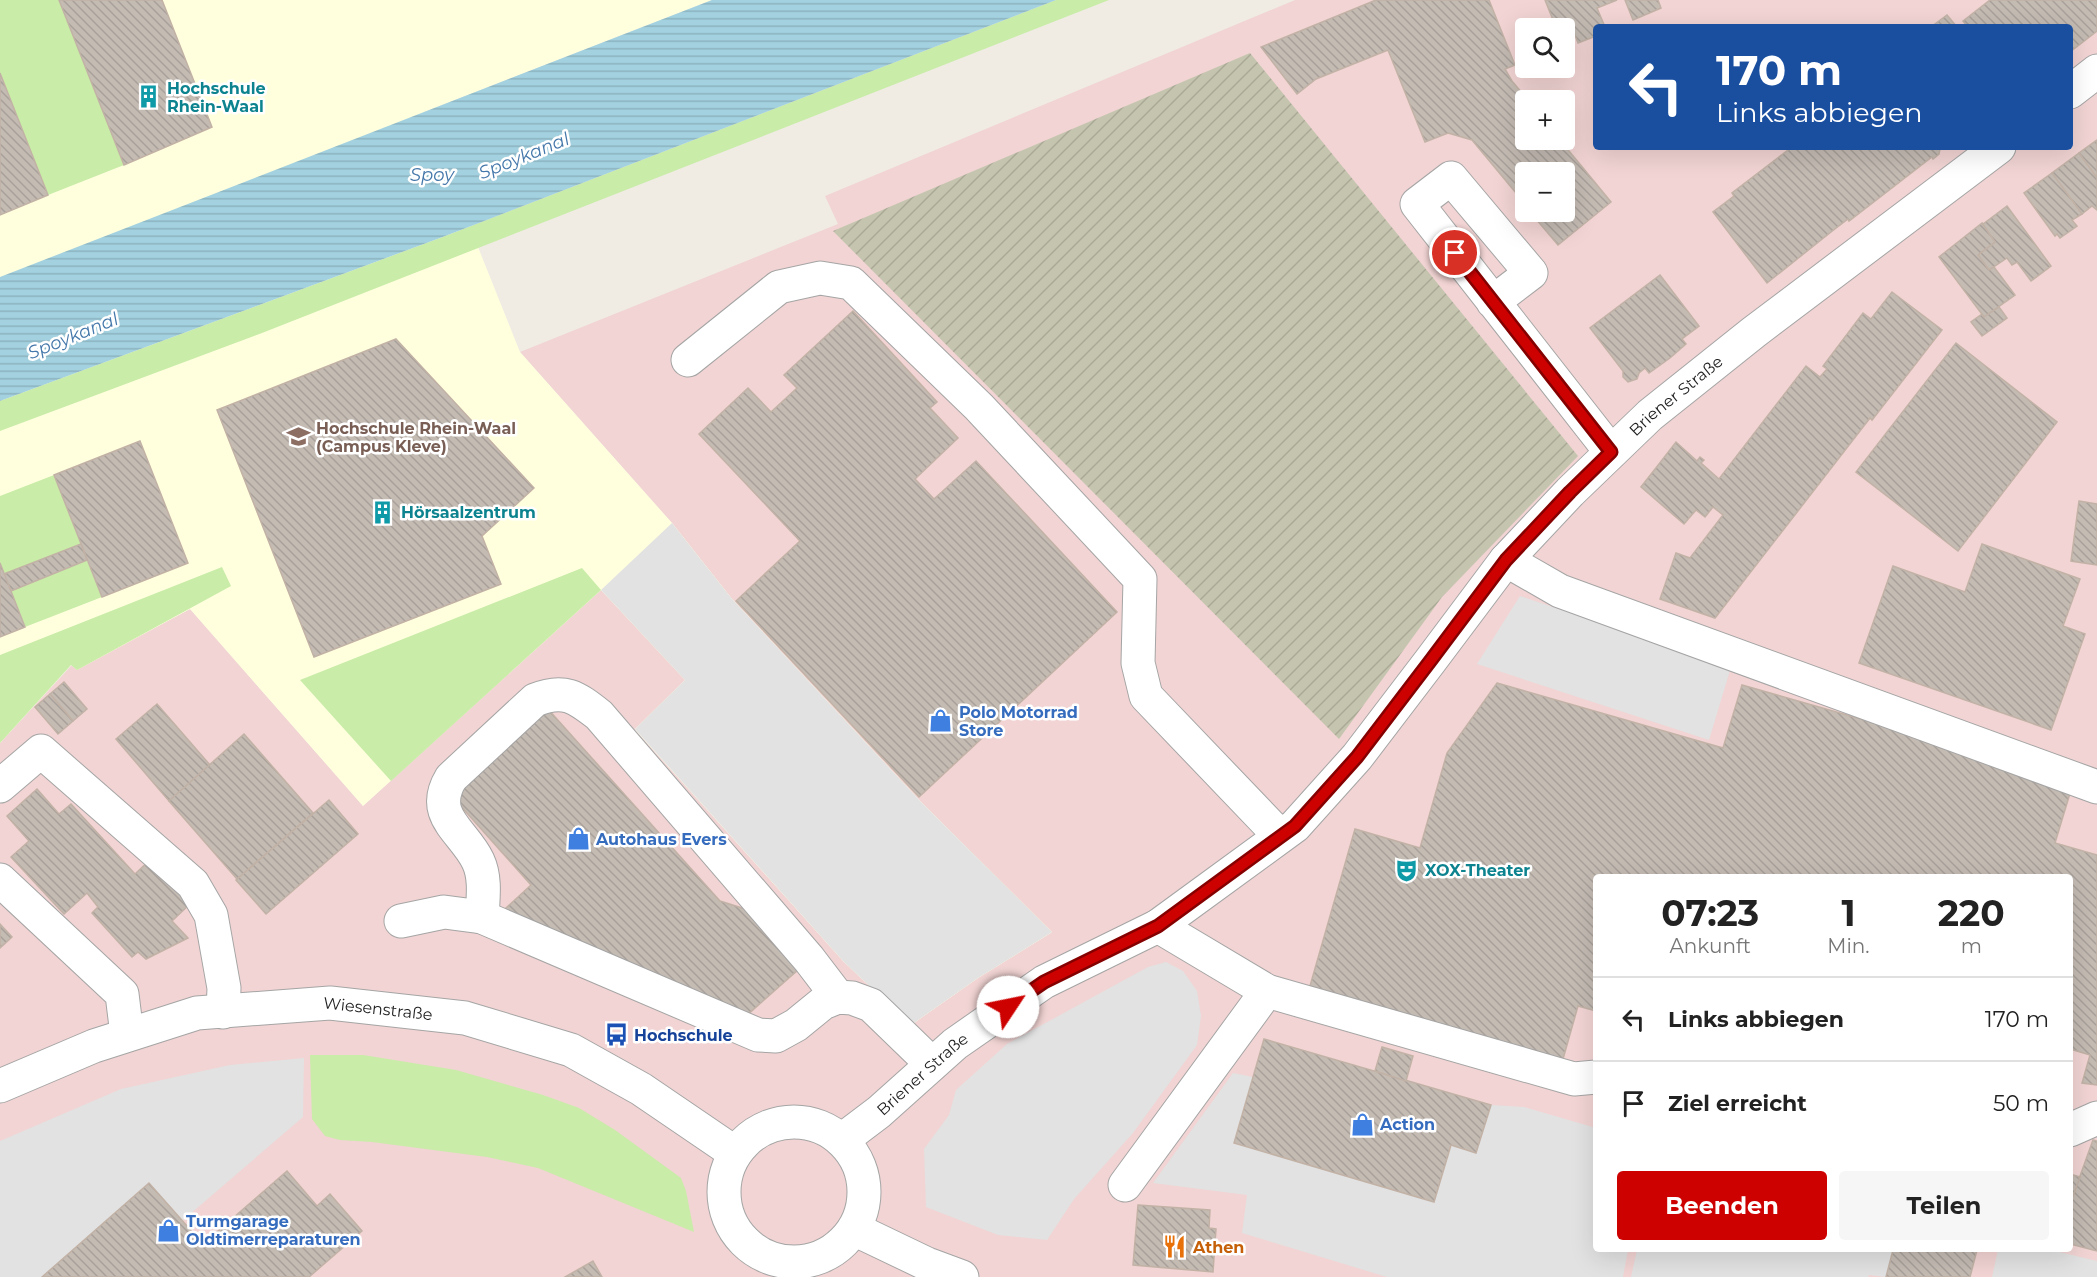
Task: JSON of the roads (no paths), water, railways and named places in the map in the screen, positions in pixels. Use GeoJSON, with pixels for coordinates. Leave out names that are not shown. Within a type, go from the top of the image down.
{"type":"FeatureCollection","features":[{"type":"Feature","properties":{"kind":"street"},"geometry":{"type":"LineString","coordinates":[[2073,90],[2097,71]]}},
{"type":"Feature","properties":{"kind":"street","name":"Briener Straße"},"geometry":{"type":"LineString","coordinates":[[842,1140],[879,1112],[955,1044],[1044,982],[1158,926],[1295,826],[1357,757],[1506,560],[1611,452],[1650,415],[1754,332],[1995,150]]}},
{"type":"Feature","properties":{"kind":"street"},"geometry":{"type":"LineString","coordinates":[[688,360],[779,286],[820,278],[851,283],[980,407],[1140,579],[1138,663],[1146,696],[1280,836]]}},
{"type":"Feature","properties":{"kind":"street"},"geometry":{"type":"LineString","coordinates":[[1493,302],[1611,452]]}},
{"type":"Feature","properties":{"kind":"street"},"geometry":{"type":"LineString","coordinates":[[1506,560],[1560,591],[2097,787]]}},
{"type":"Feature","properties":{"kind":"street"},"geometry":{"type":"LineString","coordinates":[[482,917],[483,876],[477,859],[458,834],[443,808],[443,790],[451,778],[535,700],[551,694],[565,695],[580,700],[599,716],[809,958],[838,997]]}},
{"type":"Feature","properties":{"kind":"street"},"geometry":{"type":"LineString","coordinates":[[0,786],[41,751],[193,885],[211,915],[224,988],[223,1012]]}},
{"type":"Feature","properties":{"kind":"street"},"geometry":{"type":"LineString","coordinates":[[0,880],[122,994],[127,1035]]}},
{"type":"Feature","properties":{"kind":"street"},"geometry":{"type":"LineString","coordinates":[[401,921],[444,912],[482,917],[758,1035],[776,1036],[796,1025],[823,1004],[838,997],[852,998],[871,1005],[932,1064]]}},
{"type":"Feature","properties":{"kind":"street"},"geometry":{"type":"LineString","coordinates":[[1158,926],[1267,991],[1574,1079],[1593,1077]]}},
{"type":"Feature","properties":{"kind":"street"},"geometry":{"type":"LineString","coordinates":[[1125,1185],[1267,991]]}},
{"type":"Feature","properties":{"kind":"street","name":"Wiesenstraße"},"geometry":{"type":"LineString","coordinates":[[0,1086],[93,1046],[197,1013],[330,1003],[465,1018],[571,1050],[641,1089],[735,1153]]}},
{"type":"Feature","properties":{"kind":"street"},"geometry":{"type":"LineString","coordinates":[[2073,1129],[2097,1118]]}},
{"type":"Feature","properties":{"kind":"street"},"geometry":{"type":"LineString","coordinates":[[801,1121],[823,1128],[842,1140],[856,1159],[864,1182],[863,1206],[854,1229],[836,1248],[813,1260],[758,1266],[730,1222],[724,1199],[725,1175],[735,1153],[754,1133],[779,1123],[801,1121]]}},
{"type":"Feature","properties":{"kind":"street"},"geometry":{"type":"LineString","coordinates":[[854,1229],[962,1277]]}},
{"type":"Feature","properties":{"kind":"water","name":"Spoy"},"geometry":{"type":"Polygon","coordinates":[[[712,0],[1056,0],[440,238],[0,401],[0,277],[712,0]]]}},
{"type":"Feature","properties":{"kind":"place","name":"Hochschule Rhein-Waal"},"geometry":{"type":"Point","coordinates":[149,97]}},
{"type":"Feature","properties":{"kind":"place","name":"Hochschule Rhein-Waal (Campus Kleve)"},"geometry":{"type":"Point","coordinates":[298,437]}},
{"type":"Feature","properties":{"kind":"place","name":"Hörsaalzentrum"},"geometry":{"type":"Point","coordinates":[383,512]}},
{"type":"Feature","properties":{"kind":"place","name":"Polo Motorrad Store"},"geometry":{"type":"Point","coordinates":[941,721]}},
{"type":"Feature","properties":{"kind":"place","name":"Autohaus Evers"},"geometry":{"type":"Point","coordinates":[578,839]}},
{"type":"Feature","properties":{"kind":"place","name":"XOX-Theater"},"geometry":{"type":"Point","coordinates":[1407,870]}},
{"type":"Feature","properties":{"kind":"place","name":"Hochschule"},"geometry":{"type":"Point","coordinates":[616,1035]}},
{"type":"Feature","properties":{"kind":"place","name":"Action"},"geometry":{"type":"Point","coordinates":[1362,1124]}},
{"type":"Feature","properties":{"kind":"place","name":"Turmgarage Oldtimerreparaturen"},"geometry":{"type":"Point","coordinates":[168,1230]}},
{"type":"Feature","properties":{"kind":"place","name":"Athen"},"geometry":{"type":"Point","coordinates":[1175,1247]}},
{"type":"Feature","properties":{"kind":"water label","name":"Spoykanal"},"geometry":{"type":"Point","coordinates":[524,156]}},
{"type":"Feature","properties":{"kind":"water label","name":"Spoykanal"},"geometry":{"type":"Point","coordinates":[73,336]}}]}
